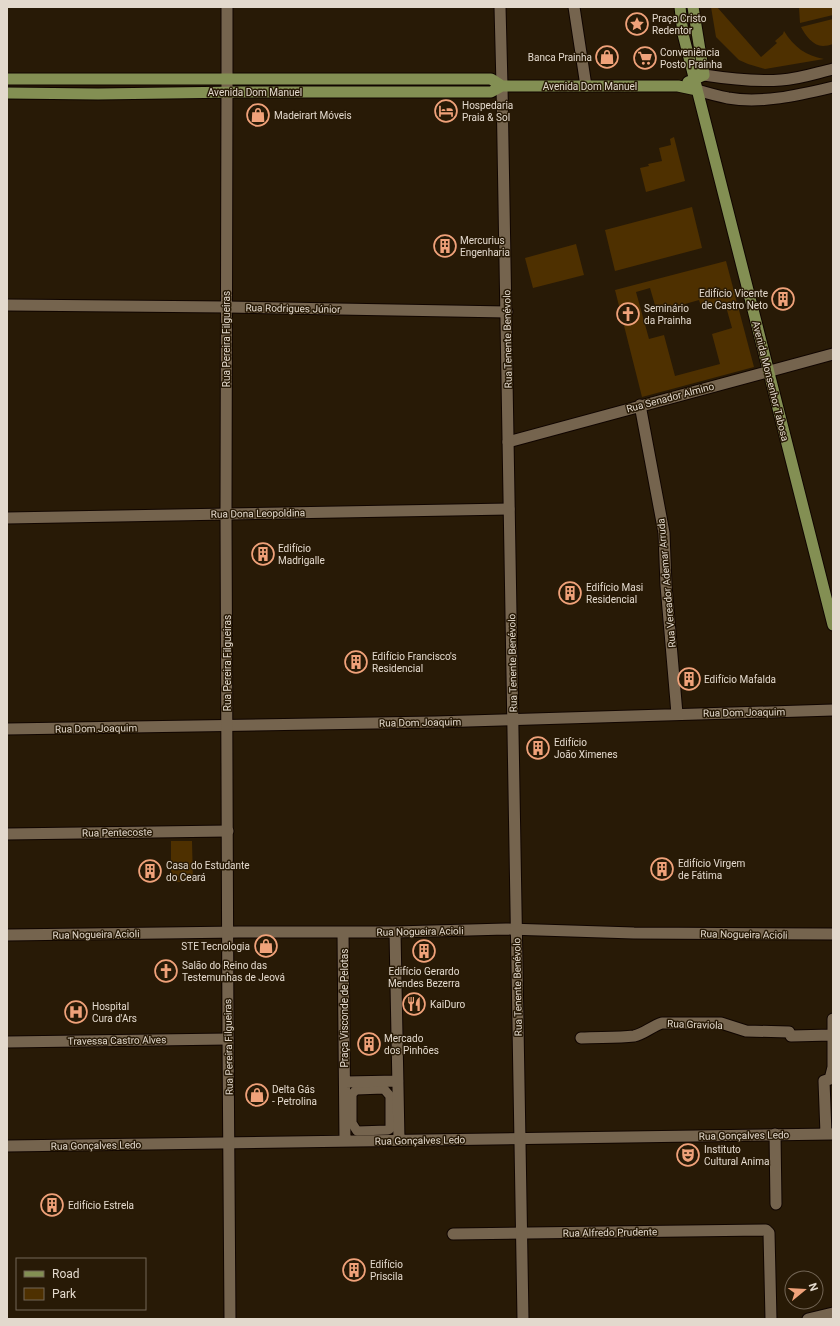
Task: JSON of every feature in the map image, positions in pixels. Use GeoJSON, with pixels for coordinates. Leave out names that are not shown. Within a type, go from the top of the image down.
{"type":"FeatureCollection","features":[{"type":"Feature","properties":{"kind":"main road"},"geometry":{"type":"LineString","coordinates":[[680,7],[683,34],[699,77]]}},
{"type":"Feature","properties":{"kind":"main road"},"geometry":{"type":"LineString","coordinates":[[693,7],[699,77]]}},
{"type":"Feature","properties":{"kind":"main road","name":"Avenida Dom Manuel"},"geometry":{"type":"LineString","coordinates":[[678,86],[699,77]]}},
{"type":"Feature","properties":{"kind":"main road","name":"Avenida Monsenhor Tabosa"},"geometry":{"type":"LineString","coordinates":[[699,77],[697,90],[833,625]]}},
{"type":"Feature","properties":{"kind":"main road","name":"Avenida Dom Manuel"},"geometry":{"type":"LineString","coordinates":[[7,79],[491,79],[502,86]]}},
{"type":"Feature","properties":{"kind":"main road","name":"Avenida Dom Manuel"},"geometry":{"type":"LineString","coordinates":[[7,93],[491,92],[502,86],[678,86],[697,90]]}},
{"type":"Feature","properties":{"kind":"street","name":"Rua Pereira Filgueiras"},"geometry":{"type":"LineString","coordinates":[[227,7],[226,514],[230,1319]]}},
{"type":"Feature","properties":{"kind":"street","name":"Rua Tenente Benévolo"},"geometry":{"type":"LineString","coordinates":[[500,7],[507,312],[523,1319]]}},
{"type":"Feature","properties":{"kind":"street"},"geometry":{"type":"LineString","coordinates":[[574,7],[586,86]]}},
{"type":"Feature","properties":{"kind":"street"},"geometry":{"type":"LineString","coordinates":[[699,77],[739,80],[774,80],[804,76],[833,69]]}},
{"type":"Feature","properties":{"kind":"street"},"geometry":{"type":"LineString","coordinates":[[697,90],[728,98],[758,99],[783,98],[833,87]]}},
{"type":"Feature","properties":{"kind":"street","name":"Rua Rodrigues Júnior"},"geometry":{"type":"LineString","coordinates":[[7,305],[507,312]]}},
{"type":"Feature","properties":{"kind":"street","name":"Rua Senador Almino"},"geometry":{"type":"LineString","coordinates":[[508,442],[640,405],[833,354]]}},
{"type":"Feature","properties":{"kind":"street","name":"Rua Vereador Ademar Arruda"},"geometry":{"type":"LineString","coordinates":[[640,405],[664,533],[666,585],[678,714]]}},
{"type":"Feature","properties":{"kind":"street","name":"Rua Dona Leopoldina"},"geometry":{"type":"LineString","coordinates":[[7,518],[138,517],[509,509]]}},
{"type":"Feature","properties":{"kind":"street","name":"Rua Dom Joaquim"},"geometry":{"type":"LineString","coordinates":[[7,729],[513,719],[833,710]]}},
{"type":"Feature","properties":{"kind":"street","name":"Rua Pentecoste"},"geometry":{"type":"LineString","coordinates":[[7,834],[228,831]]}},
{"type":"Feature","properties":{"kind":"street","name":"Rua Nogueira Acioli"},"geometry":{"type":"LineString","coordinates":[[7,936],[516,930],[634,933],[833,934]]}},
{"type":"Feature","properties":{"kind":"street"},"geometry":{"type":"LineString","coordinates":[[395,932],[399,1140]]}},
{"type":"Feature","properties":{"kind":"street","name":"Praça Visconde de Pelotas"},"geometry":{"type":"LineString","coordinates":[[343,933],[345,1142]]}},
{"type":"Feature","properties":{"kind":"street"},"geometry":{"type":"LineString","coordinates":[[829,1134],[824,1081],[830,1079],[833,1067],[833,1019]]}},
{"type":"Feature","properties":{"kind":"street","name":"Rua Graviola"},"geometry":{"type":"LineString","coordinates":[[581,1038],[634,1036],[662,1023],[721,1023],[746,1031],[789,1032],[791,1036],[832,1035]]}},
{"type":"Feature","properties":{"kind":"street","name":"Travessa Castro Alves"},"geometry":{"type":"LineString","coordinates":[[7,1042],[228,1039]]}},
{"type":"Feature","properties":{"kind":"street","name":"Praça Visconde de Pelotas"},"geometry":{"type":"LineString","coordinates":[[345,1082],[398,1081]]}},
{"type":"Feature","properties":{"kind":"street"},"geometry":{"type":"LineString","coordinates":[[384,1089],[390,1096],[390,1129],[357,1131],[354,1128],[352,1123],[352,1094],[354,1091],[384,1089]]}},
{"type":"Feature","properties":{"kind":"street"},"geometry":{"type":"LineString","coordinates":[[775,1134],[776,1204]]}},
{"type":"Feature","properties":{"kind":"street","name":"Rua Gonçalves Ledo"},"geometry":{"type":"LineString","coordinates":[[7,1146],[829,1134]]}},
{"type":"Feature","properties":{"kind":"street","name":"Rua Alfredo Prudente"},"geometry":{"type":"LineString","coordinates":[[453,1234],[767,1230],[769,1233],[771,1319]]}},
{"type":"Feature","properties":{"kind":"street"},"geometry":{"type":"LineString","coordinates":[[808,1319],[833,1313]]}},
{"type":"Feature","properties":{"kind":"green space"},"geometry":{"type":"Polygon","coordinates":[[[711,7],[717,7],[761,57],[777,43],[775,41],[783,34],[784,31],[792,42],[801,50],[812,56],[824,59],[765,69],[739,60],[716,37],[711,7]]]}},
{"type":"Feature","properties":{"kind":"green space"},"geometry":{"type":"Polygon","coordinates":[[[799,7],[833,7],[833,15],[800,23],[799,7]]]}},
{"type":"Feature","properties":{"kind":"green space"},"geometry":{"type":"Polygon","coordinates":[[[833,19],[833,44],[829,45],[819,46],[807,37],[801,27],[833,19]]]}},
{"type":"Feature","properties":{"kind":"green space"},"geometry":{"type":"Polygon","coordinates":[[[674,137],[685,181],[646,192],[640,168],[649,166],[648,164],[662,161],[659,148],[671,145],[670,139],[674,137]]]}},
{"type":"Feature","properties":{"kind":"green space"},"geometry":{"type":"Polygon","coordinates":[[[692,207],[702,248],[615,271],[605,230],[692,207]]]}},
{"type":"Feature","properties":{"kind":"green space"},"geometry":{"type":"Polygon","coordinates":[[[576,244],[584,275],[533,288],[525,258],[576,244]]]}},
{"type":"Feature","properties":{"kind":"green space"},"geometry":{"type":"Polygon","coordinates":[[[726,261],[754,367],[642,397],[615,290],[726,261]],[[650,288],[636,292],[649,339],[664,335],[675,376],[720,364],[712,334],[732,328],[725,303],[702,309],[699,300],[657,312],[650,288]]]}},
{"type":"Feature","properties":{"kind":"green space"},"geometry":{"type":"Polygon","coordinates":[[[171,841],[192,841],[193,882],[171,882],[171,841]]]}},
{"type":"Feature","properties":{"kind":"place","name":"Praça Cristo Redentor"},"geometry":{"type":"Point","coordinates":[637,24]}},
{"type":"Feature","properties":{"kind":"place","name":"Banca Prainha"},"geometry":{"type":"Point","coordinates":[607,57]}},
{"type":"Feature","properties":{"kind":"place","name":"Conveniência Posto Prainha"},"geometry":{"type":"Point","coordinates":[645,58]}},
{"type":"Feature","properties":{"kind":"place","name":"Hospedaria Praia & Sol"},"geometry":{"type":"Point","coordinates":[446,111]}},
{"type":"Feature","properties":{"kind":"place","name":"Madeirart Móveis"},"geometry":{"type":"Point","coordinates":[258,115]}},
{"type":"Feature","properties":{"kind":"place","name":"Mercurius Engenharia"},"geometry":{"type":"Point","coordinates":[445,246]}},
{"type":"Feature","properties":{"kind":"place","name":"Edifício Vicente de Castro Neto"},"geometry":{"type":"Point","coordinates":[783,299]}},
{"type":"Feature","properties":{"kind":"place","name":"Seminário da Prainha"},"geometry":{"type":"Point","coordinates":[628,314]}},
{"type":"Feature","properties":{"kind":"place","name":"Edifício Madrigalle"},"geometry":{"type":"Point","coordinates":[263,554]}},
{"type":"Feature","properties":{"kind":"place","name":"Edifício Masi Residencial"},"geometry":{"type":"Point","coordinates":[570,593]}},
{"type":"Feature","properties":{"kind":"place","name":"Edifício Francisco's Residencial"},"geometry":{"type":"Point","coordinates":[356,662]}},
{"type":"Feature","properties":{"kind":"place","name":"Edifício Mafalda"},"geometry":{"type":"Point","coordinates":[689,679]}},
{"type":"Feature","properties":{"kind":"place","name":"Edifício João Ximenes"},"geometry":{"type":"Point","coordinates":[538,748]}},
{"type":"Feature","properties":{"kind":"place","name":"Edifício Virgem de Fátima"},"geometry":{"type":"Point","coordinates":[662,869]}},
{"type":"Feature","properties":{"kind":"place","name":"Casa do Estudante do Ceará"},"geometry":{"type":"Point","coordinates":[150,871]}},
{"type":"Feature","properties":{"kind":"place","name":"STE Tecnologia"},"geometry":{"type":"Point","coordinates":[266,946]}},
{"type":"Feature","properties":{"kind":"place","name":"Edifício Gerardo Mendes Bezerra"},"geometry":{"type":"Point","coordinates":[424,951]}},
{"type":"Feature","properties":{"kind":"place","name":"Salão do Reino das Testemunhas de Jeová"},"geometry":{"type":"Point","coordinates":[166,971]}},
{"type":"Feature","properties":{"kind":"place","name":"KaiDuro"},"geometry":{"type":"Point","coordinates":[414,1004]}},
{"type":"Feature","properties":{"kind":"place","name":"Hospital Cura d'Ars"},"geometry":{"type":"Point","coordinates":[76,1012]}},
{"type":"Feature","properties":{"kind":"place","name":"Mercado dos Pinhões"},"geometry":{"type":"Point","coordinates":[369,1044]}},
{"type":"Feature","properties":{"kind":"place","name":"Delta Gás - Petrolina"},"geometry":{"type":"Point","coordinates":[257,1095]}},
{"type":"Feature","properties":{"kind":"place","name":"Instituto Cultural Anima"},"geometry":{"type":"Point","coordinates":[688,1155]}},
{"type":"Feature","properties":{"kind":"place","name":"Edifício Estrela"},"geometry":{"type":"Point","coordinates":[52,1205]}},
{"type":"Feature","properties":{"kind":"place","name":"Edifício Priscila"},"geometry":{"type":"Point","coordinates":[354,1270]}}]}
